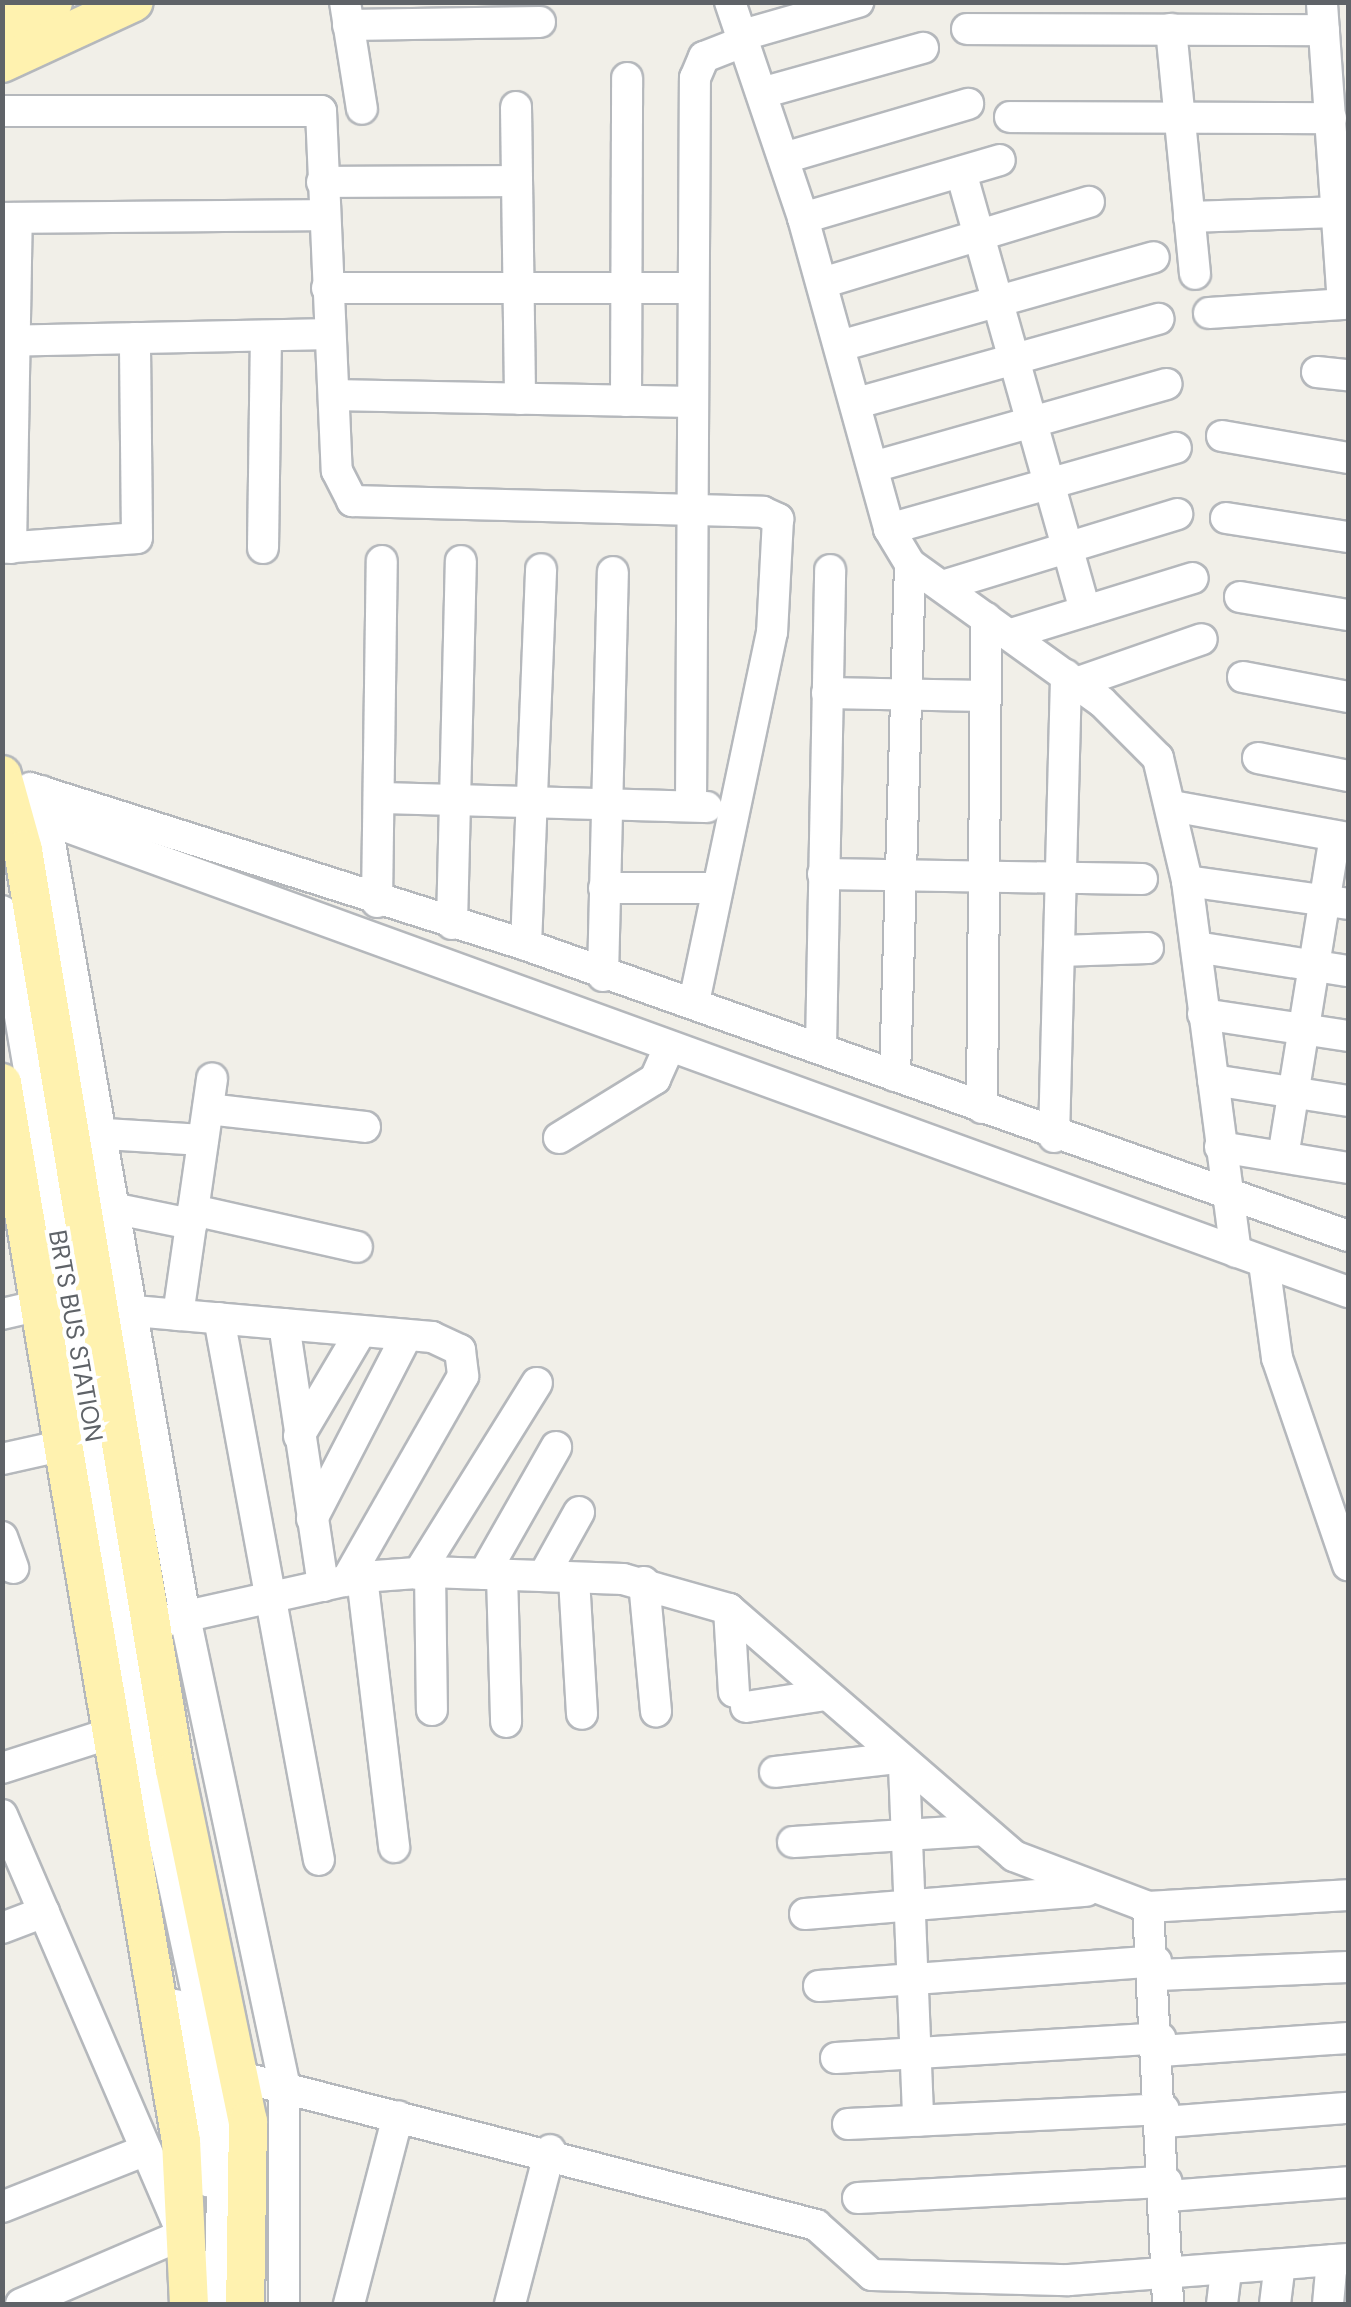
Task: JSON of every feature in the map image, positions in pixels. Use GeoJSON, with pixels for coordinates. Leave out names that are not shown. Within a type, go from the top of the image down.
{"type":"FeatureCollection","features":[{"type":"Feature","properties":{"kind":"main road"},"geometry":{"type":"LineString","coordinates":[[2,25],[54,2]]}},
{"type":"Feature","properties":{"kind":"main road"},"geometry":{"type":"LineString","coordinates":[[2,64],[134,2]]}},
{"type":"Feature","properties":{"kind":"main road"},"geometry":{"type":"LineString","coordinates":[[11,793],[170,1620],[176,1770],[242,2077],[245,2304]]}},
{"type":"Feature","properties":{"kind":"main road"},"geometry":{"type":"LineString","coordinates":[[2,1083],[16,1236],[41,1305],[199,2256],[189,2304]]}},
{"type":"Feature","properties":{"kind":"street"},"geometry":{"type":"LineString","coordinates":[[730,2],[804,218],[889,530],[910,564],[1102,702],[1154,750],[1172,806],[1187,880],[1220,1147],[1218,1189],[1224,1248]]}},
{"type":"Feature","properties":{"kind":"street"},"geometry":{"type":"LineString","coordinates":[[690,806],[691,288],[696,69],[744,38],[858,2]]}},
{"type":"Feature","properties":{"kind":"street"},"geometry":{"type":"LineString","coordinates":[[362,110],[346,14],[540,22]]}},
{"type":"Feature","properties":{"kind":"street"},"geometry":{"type":"LineString","coordinates":[[967,29],[1017,15],[1121,16],[1171,29],[1218,16],[1330,38],[1345,273],[1337,309],[1208,313]]}},
{"type":"Feature","properties":{"kind":"street"},"geometry":{"type":"LineString","coordinates":[[1171,29],[1195,274]]}},
{"type":"Feature","properties":{"kind":"street"},"geometry":{"type":"LineString","coordinates":[[764,92],[923,48]]}},
{"type":"Feature","properties":{"kind":"street"},"geometry":{"type":"LineString","coordinates":[[626,401],[627,78]]}},
{"type":"Feature","properties":{"kind":"street"},"geometry":{"type":"LineString","coordinates":[[784,158],[968,104]]}},
{"type":"Feature","properties":{"kind":"street"},"geometry":{"type":"LineString","coordinates":[[516,107],[520,399]]}},
{"type":"Feature","properties":{"kind":"street"},"geometry":{"type":"LineString","coordinates":[[2,110],[316,108],[337,471],[361,505],[691,514],[764,512],[779,524],[772,632],[730,808],[694,1003]]}},
{"type":"Feature","properties":{"kind":"street"},"geometry":{"type":"LineString","coordinates":[[1010,118],[1180,118],[1338,126]]}},
{"type":"Feature","properties":{"kind":"street"},"geometry":{"type":"LineString","coordinates":[[804,218],[1000,160]]}},
{"type":"Feature","properties":{"kind":"street"},"geometry":{"type":"LineString","coordinates":[[960,172],[1085,611]]}},
{"type":"Feature","properties":{"kind":"street"},"geometry":{"type":"LineString","coordinates":[[322,182],[517,181]]}},
{"type":"Feature","properties":{"kind":"street"},"geometry":{"type":"LineString","coordinates":[[822,283],[1089,202]]}},
{"type":"Feature","properties":{"kind":"street"},"geometry":{"type":"LineString","coordinates":[[1190,218],[1340,204]]}},
{"type":"Feature","properties":{"kind":"street"},"geometry":{"type":"LineString","coordinates":[[135,338],[137,538],[125,546],[7,548],[10,218],[322,215]]}},
{"type":"Feature","properties":{"kind":"street"},"geometry":{"type":"LineString","coordinates":[[840,346],[1154,257]]}},
{"type":"Feature","properties":{"kind":"street"},"geometry":{"type":"LineString","coordinates":[[328,288],[691,288]]}},
{"type":"Feature","properties":{"kind":"street"},"geometry":{"type":"LineString","coordinates":[[857,403],[1158,319]]}},
{"type":"Feature","properties":{"kind":"street"},"geometry":{"type":"LineString","coordinates":[[8,341],[329,334]]}},
{"type":"Feature","properties":{"kind":"street"},"geometry":{"type":"LineString","coordinates":[[263,548],[266,336]]}},
{"type":"Feature","properties":{"kind":"street"},"geometry":{"type":"LineString","coordinates":[[1317,372],[1348,376]]}},
{"type":"Feature","properties":{"kind":"street"},"geometry":{"type":"LineString","coordinates":[[873,467],[1167,384]]}},
{"type":"Feature","properties":{"kind":"street"},"geometry":{"type":"LineString","coordinates":[[334,395],[691,402]]}},
{"type":"Feature","properties":{"kind":"street"},"geometry":{"type":"LineString","coordinates":[[1222,436],[1348,458]]}},
{"type":"Feature","properties":{"kind":"street"},"geometry":{"type":"LineString","coordinates":[[889,530],[1176,448]]}},
{"type":"Feature","properties":{"kind":"street"},"geometry":{"type":"LineString","coordinates":[[942,586],[1177,514]]}},
{"type":"Feature","properties":{"kind":"street"},"geometry":{"type":"LineString","coordinates":[[1226,518],[1348,537]]}},
{"type":"Feature","properties":{"kind":"street"},"geometry":{"type":"LineString","coordinates":[[377,902],[382,561]]}},
{"type":"Feature","properties":{"kind":"street"},"geometry":{"type":"LineString","coordinates":[[452,924],[461,561]]}},
{"type":"Feature","properties":{"kind":"street"},"geometry":{"type":"LineString","coordinates":[[894,1076],[906,875],[910,564]]}},
{"type":"Feature","properties":{"kind":"street"},"geometry":{"type":"LineString","coordinates":[[526,945],[542,568]]}},
{"type":"Feature","properties":{"kind":"street"},"geometry":{"type":"LineString","coordinates":[[821,1048],[830,570]]}},
{"type":"Feature","properties":{"kind":"street"},"geometry":{"type":"LineString","coordinates":[[603,976],[613,572]]}},
{"type":"Feature","properties":{"kind":"street"},"geometry":{"type":"LineString","coordinates":[[999,626],[1085,611],[1193,578]]}},
{"type":"Feature","properties":{"kind":"street"},"geometry":{"type":"LineString","coordinates":[[1240,597],[1348,615]]}},
{"type":"Feature","properties":{"kind":"street"},"geometry":{"type":"LineString","coordinates":[[982,1108],[986,696],[999,626]]}},
{"type":"Feature","properties":{"kind":"street"},"geometry":{"type":"LineString","coordinates":[[1071,679],[1202,639]]}},
{"type":"Feature","properties":{"kind":"street"},"geometry":{"type":"LineString","coordinates":[[1243,678],[1348,697]]}},
{"type":"Feature","properties":{"kind":"street"},"geometry":{"type":"LineString","coordinates":[[1054,1137],[1071,679]]}},
{"type":"Feature","properties":{"kind":"street"},"geometry":{"type":"LineString","coordinates":[[827,693],[986,696]]}},
{"type":"Feature","properties":{"kind":"street"},"geometry":{"type":"LineString","coordinates":[[1258,758],[1348,776]]}},
{"type":"Feature","properties":{"kind":"street"},"geometry":{"type":"LineString","coordinates":[[11,793],[52,822],[1348,1292]]}},
{"type":"Feature","properties":{"kind":"street"},"geometry":{"type":"LineString","coordinates":[[11,793],[526,945],[603,976],[821,1048],[1054,1137],[1151,1166],[1348,1236]]}},
{"type":"Feature","properties":{"kind":"street"},"geometry":{"type":"LineString","coordinates":[[380,798],[730,808]]}},
{"type":"Feature","properties":{"kind":"street"},"geometry":{"type":"LineString","coordinates":[[1172,806],[1342,837],[1337,902],[1314,966],[1284,1158]]}},
{"type":"Feature","properties":{"kind":"street"},"geometry":{"type":"LineString","coordinates":[[52,822],[134,1311],[170,1620],[284,2083],[284,2304]]}},
{"type":"Feature","properties":{"kind":"street"},"geometry":{"type":"LineString","coordinates":[[823,874],[1142,878]]}},
{"type":"Feature","properties":{"kind":"street"},"geometry":{"type":"LineString","coordinates":[[1187,880],[1337,902]]}},
{"type":"Feature","properties":{"kind":"street"},"geometry":{"type":"LineString","coordinates":[[604,888],[714,888]]}},
{"type":"Feature","properties":{"kind":"street","name":"BRTS BUS STATION"},"geometry":{"type":"LineString","coordinates":[[2,911],[147,1760],[150,1872],[199,2256]]}},
{"type":"Feature","properties":{"kind":"street"},"geometry":{"type":"LineString","coordinates":[[1196,947],[1348,972]]}},
{"type":"Feature","properties":{"kind":"street"},"geometry":{"type":"LineString","coordinates":[[1060,951],[1148,948]]}},
{"type":"Feature","properties":{"kind":"street"},"geometry":{"type":"LineString","coordinates":[[1203,1014],[1348,1036]]}},
{"type":"Feature","properties":{"kind":"street"},"geometry":{"type":"LineString","coordinates":[[559,1138],[655,1079],[669,1047]]}},
{"type":"Feature","properties":{"kind":"street"},"geometry":{"type":"LineString","coordinates":[[178,1315],[212,1078]]}},
{"type":"Feature","properties":{"kind":"street"},"geometry":{"type":"LineString","coordinates":[[1213,1080],[1348,1101]]}},
{"type":"Feature","properties":{"kind":"street"},"geometry":{"type":"LineString","coordinates":[[208,1109],[365,1127]]}},
{"type":"Feature","properties":{"kind":"street"},"geometry":{"type":"LineString","coordinates":[[105,1134],[203,1140]]}},
{"type":"Feature","properties":{"kind":"street"},"geometry":{"type":"LineString","coordinates":[[1220,1147],[1348,1168]]}},
{"type":"Feature","properties":{"kind":"street"},"geometry":{"type":"LineString","coordinates":[[117,1209],[192,1217],[358,1247]]}},
{"type":"Feature","properties":{"kind":"street"},"geometry":{"type":"LineString","coordinates":[[1264,1263],[1278,1358],[1348,1565]]}},
{"type":"Feature","properties":{"kind":"street"},"geometry":{"type":"LineString","coordinates":[[2,1314],[41,1305]]}},
{"type":"Feature","properties":{"kind":"street"},"geometry":{"type":"LineString","coordinates":[[134,1311],[407,1335],[460,1350],[463,1376],[344,1581]]}},
{"type":"Feature","properties":{"kind":"street"},"geometry":{"type":"LineString","coordinates":[[219,1318],[319,1860]]}},
{"type":"Feature","properties":{"kind":"street"},"geometry":{"type":"LineString","coordinates":[[284,1324],[312,1519],[344,1581],[394,1847]]}},
{"type":"Feature","properties":{"kind":"street"},"geometry":{"type":"LineString","coordinates":[[299,1436],[361,1331]]}},
{"type":"Feature","properties":{"kind":"street"},"geometry":{"type":"LineString","coordinates":[[312,1519],[407,1335]]}},
{"type":"Feature","properties":{"kind":"street"},"geometry":{"type":"LineString","coordinates":[[432,1710],[424,1573],[537,1383]]}},
{"type":"Feature","properties":{"kind":"street"},"geometry":{"type":"LineString","coordinates":[[2,1459],[65,1445]]}},
{"type":"Feature","properties":{"kind":"street"},"geometry":{"type":"LineString","coordinates":[[506,1722],[493,1575],[556,1447]]}},
{"type":"Feature","properties":{"kind":"street"},"geometry":{"type":"LineString","coordinates":[[544,1575],[579,1512]]}},
{"type":"Feature","properties":{"kind":"street"},"geometry":{"type":"LineString","coordinates":[[2,1537],[13,1568]]}},
{"type":"Feature","properties":{"kind":"street"},"geometry":{"type":"LineString","coordinates":[[170,1620],[344,1581],[424,1573],[644,1582],[729,1609],[901,1762],[1024,1863],[1108,1889],[1148,1907],[1348,1895]]}},
{"type":"Feature","properties":{"kind":"street"},"geometry":{"type":"LineString","coordinates":[[574,1579],[582,1714]]}},
{"type":"Feature","properties":{"kind":"street"},"geometry":{"type":"LineString","coordinates":[[644,1582],[656,1711]]}},
{"type":"Feature","properties":{"kind":"street"},"geometry":{"type":"LineString","coordinates":[[729,1609],[740,1700],[824,1695]]}},
{"type":"Feature","properties":{"kind":"street"},"geometry":{"type":"LineString","coordinates":[[2,1768],[114,1732]]}},
{"type":"Feature","properties":{"kind":"street"},"geometry":{"type":"LineString","coordinates":[[775,1772],[901,1762]]}},
{"type":"Feature","properties":{"kind":"street"},"geometry":{"type":"LineString","coordinates":[[901,1762],[918,2121]]}},
{"type":"Feature","properties":{"kind":"street"},"geometry":{"type":"LineString","coordinates":[[3,1816],[146,2150],[219,2304]]}},
{"type":"Feature","properties":{"kind":"street"},"geometry":{"type":"LineString","coordinates":[[793,1842],[982,1830]]}},
{"type":"Feature","properties":{"kind":"street"},"geometry":{"type":"LineString","coordinates":[[804,1914],[1108,1889]]}},
{"type":"Feature","properties":{"kind":"street"},"geometry":{"type":"LineString","coordinates":[[1148,1907],[1157,1968],[1161,2045],[1172,2274],[1168,2304]]}},
{"type":"Feature","properties":{"kind":"street"},"geometry":{"type":"LineString","coordinates":[[2,1928],[44,1912]]}},
{"type":"Feature","properties":{"kind":"street"},"geometry":{"type":"LineString","coordinates":[[819,1986],[1157,1968],[1348,1967]]}},
{"type":"Feature","properties":{"kind":"street"},"geometry":{"type":"LineString","coordinates":[[836,2058],[916,2050],[1348,2038]]}},
{"type":"Feature","properties":{"kind":"street"},"geometry":{"type":"LineString","coordinates":[[242,2077],[284,2083],[398,2116],[550,2150],[825,2228],[866,2274],[1012,2291],[1121,2291],[1172,2274],[1340,2260],[1328,2304]]}},
{"type":"Feature","properties":{"kind":"street"},"geometry":{"type":"LineString","coordinates":[[848,2124],[1348,2108]]}},
{"type":"Feature","properties":{"kind":"street"},"geometry":{"type":"LineString","coordinates":[[349,2304],[398,2116]]}},
{"type":"Feature","properties":{"kind":"street"},"geometry":{"type":"LineString","coordinates":[[2,2207],[146,2150]]}},
{"type":"Feature","properties":{"kind":"street"},"geometry":{"type":"LineString","coordinates":[[510,2304],[550,2150]]}},
{"type":"Feature","properties":{"kind":"street"},"geometry":{"type":"LineString","coordinates":[[858,2198],[1348,2182]]}},
{"type":"Feature","properties":{"kind":"street"},"geometry":{"type":"LineString","coordinates":[[21,2304],[199,2256]]}},
{"type":"Feature","properties":{"kind":"street"},"geometry":{"type":"LineString","coordinates":[[1275,2304],[1280,2264]]}},
{"type":"Feature","properties":{"kind":"street"},"geometry":{"type":"LineString","coordinates":[[1222,2304],[1226,2269]]}}]}
